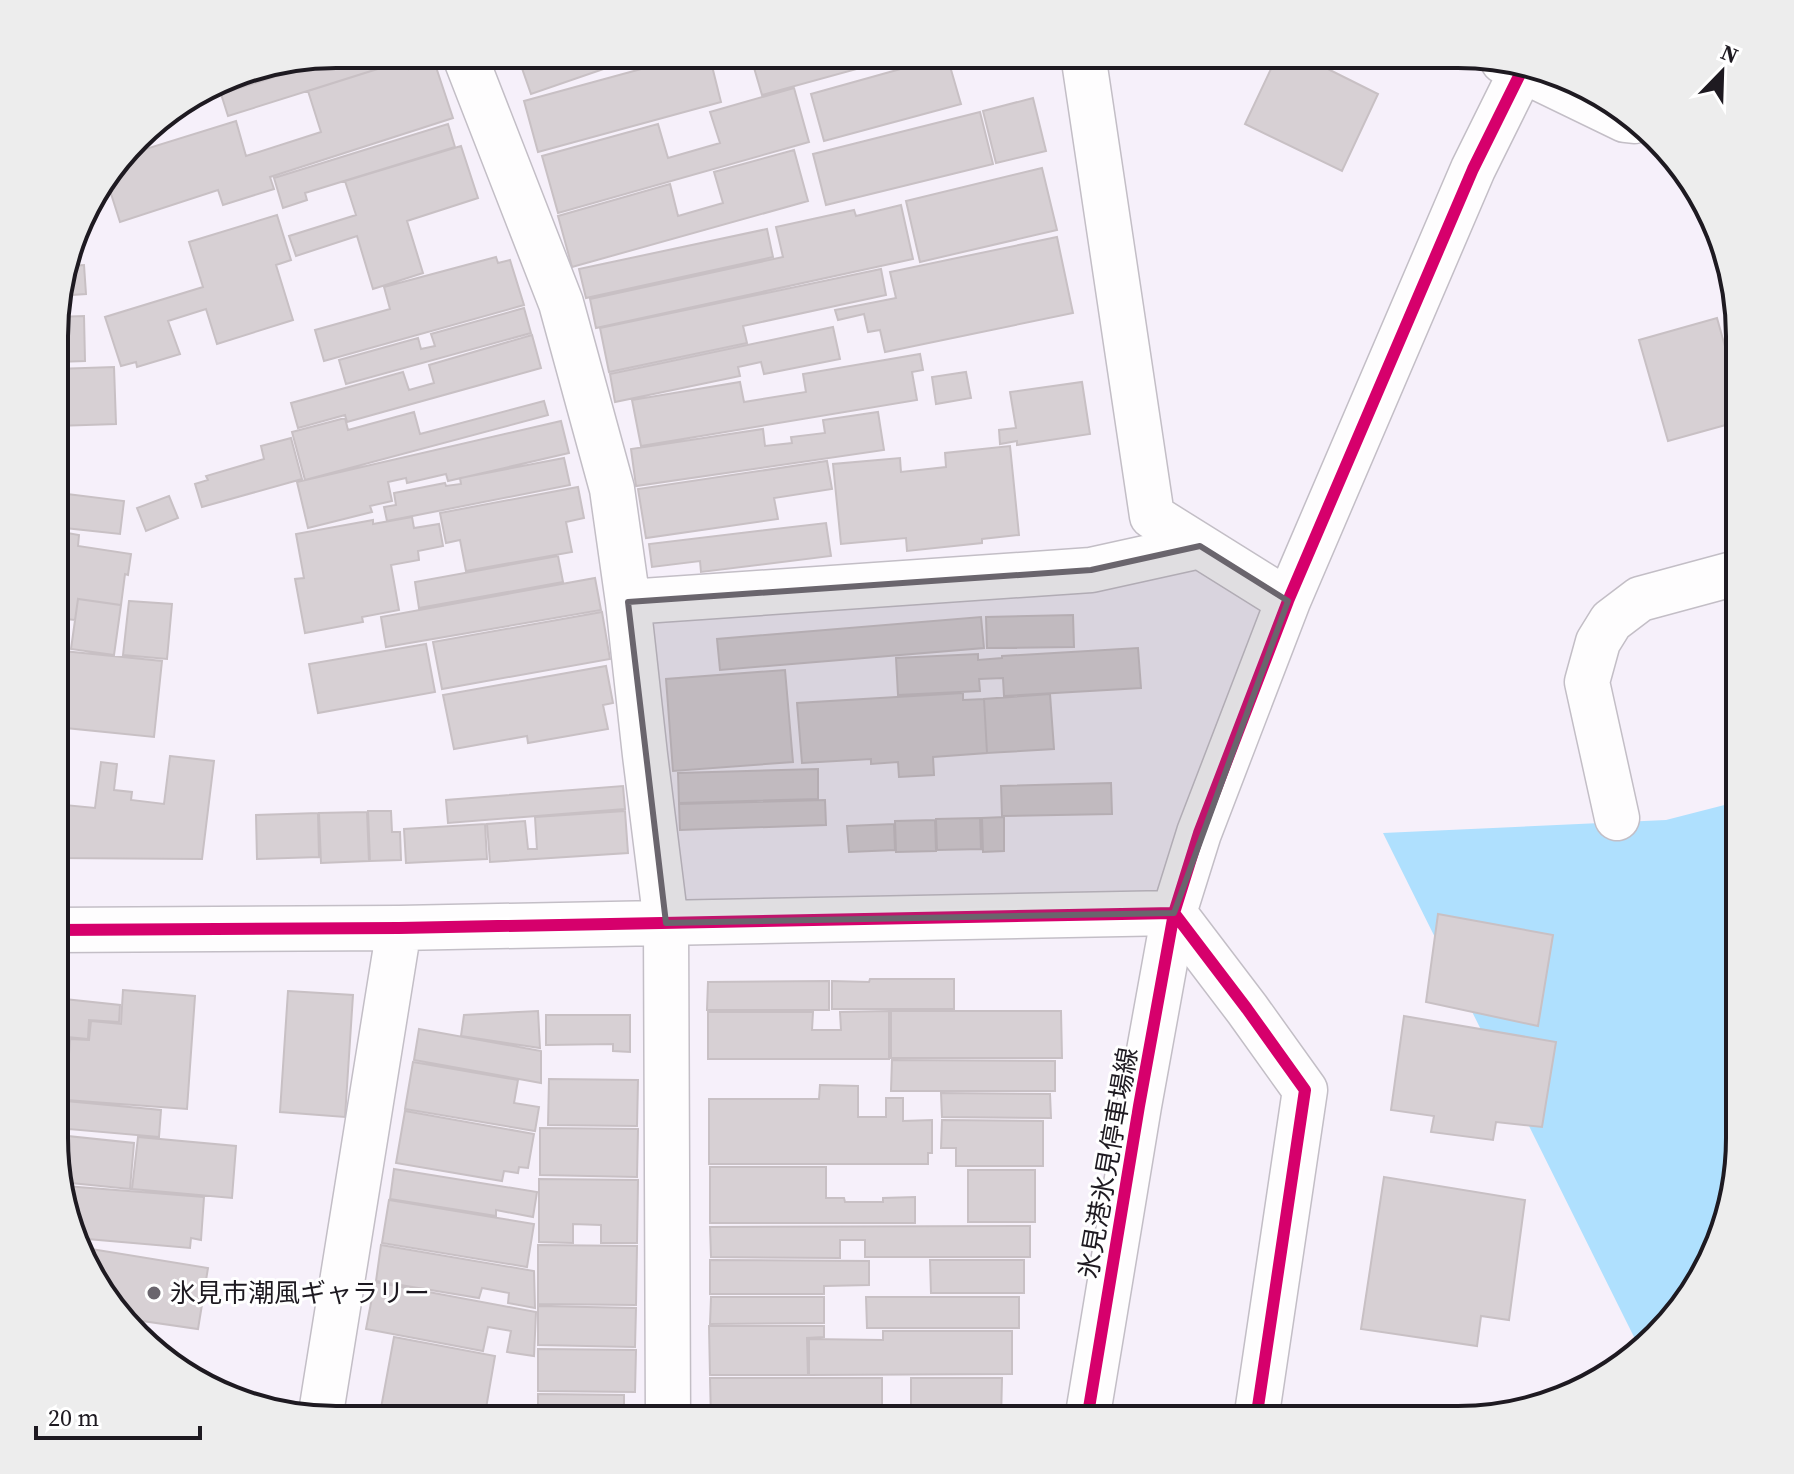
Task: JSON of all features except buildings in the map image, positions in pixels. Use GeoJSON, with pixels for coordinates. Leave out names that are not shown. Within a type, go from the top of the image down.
{"type":"FeatureCollection","features":[{"type":"Feature","properties":{"kind":"street"},"geometry":{"type":"LineString","coordinates":[[470,69],[561,303],[612,489],[666,923],[668,1406]]}},
{"type":"Feature","properties":{"kind":"street"},"geometry":{"type":"LineString","coordinates":[[1085,69],[1152,516],[1288,601]]}},
{"type":"Feature","properties":{"kind":"street","name":"氷見港氷見停車場線"},"geometry":{"type":"LineString","coordinates":[[1089,1405],[1174,913],[1199,833],[1288,601],[1513,73]]}},
{"type":"Feature","properties":{"kind":"street"},"geometry":{"type":"LineString","coordinates":[[1559,87],[1583,99]]}},
{"type":"Feature","properties":{"kind":"street"},"geometry":{"type":"LineString","coordinates":[[628,602],[1091,570],[1200,546]]}},
{"type":"Feature","properties":{"kind":"street"},"geometry":{"type":"LineString","coordinates":[[1617,818],[1587,682],[1598,642],[1611,621],[1640,599],[1725,576]]}},
{"type":"Feature","properties":{"kind":"street"},"geometry":{"type":"LineString","coordinates":[[69,930],[399,928],[1174,913],[1305,1090],[1258,1405]]}},
{"type":"Feature","properties":{"kind":"street"},"geometry":{"type":"LineString","coordinates":[[322,1405],[399,928]]}},
{"type":"Feature","properties":{"kind":"highlighted area"},"geometry":{"type":"Polygon","coordinates":[[[1200,546],[1288,601],[1174,913],[666,923],[628,602],[1091,570],[1200,546]]]}},
{"type":"Feature","properties":{"kind":"water"},"geometry":{"type":"Polygon","coordinates":[[[1726,805],[1724,1173],[1706,1241],[1690,1272],[1671,1301],[1635,1339],[1383,833],[1666,820],[1726,805]]]}},
{"type":"Feature","properties":{"kind":"cycle path"},"geometry":{"type":"LineString","coordinates":[[1089,1405],[1174,913],[1199,833],[1288,601],[1473,169],[1520,75]]}},
{"type":"Feature","properties":{"kind":"cycle path"},"geometry":{"type":"LineString","coordinates":[[1174,913],[1305,1090],[1258,1405]]}},
{"type":"Feature","properties":{"kind":"cycle path"},"geometry":{"type":"LineString","coordinates":[[69,930],[399,928],[1174,913]]}},
{"type":"Feature","properties":{"kind":"place","name":"氷見市潮風ギャラリー"},"geometry":{"type":"Point","coordinates":[154,1293]}}]}
